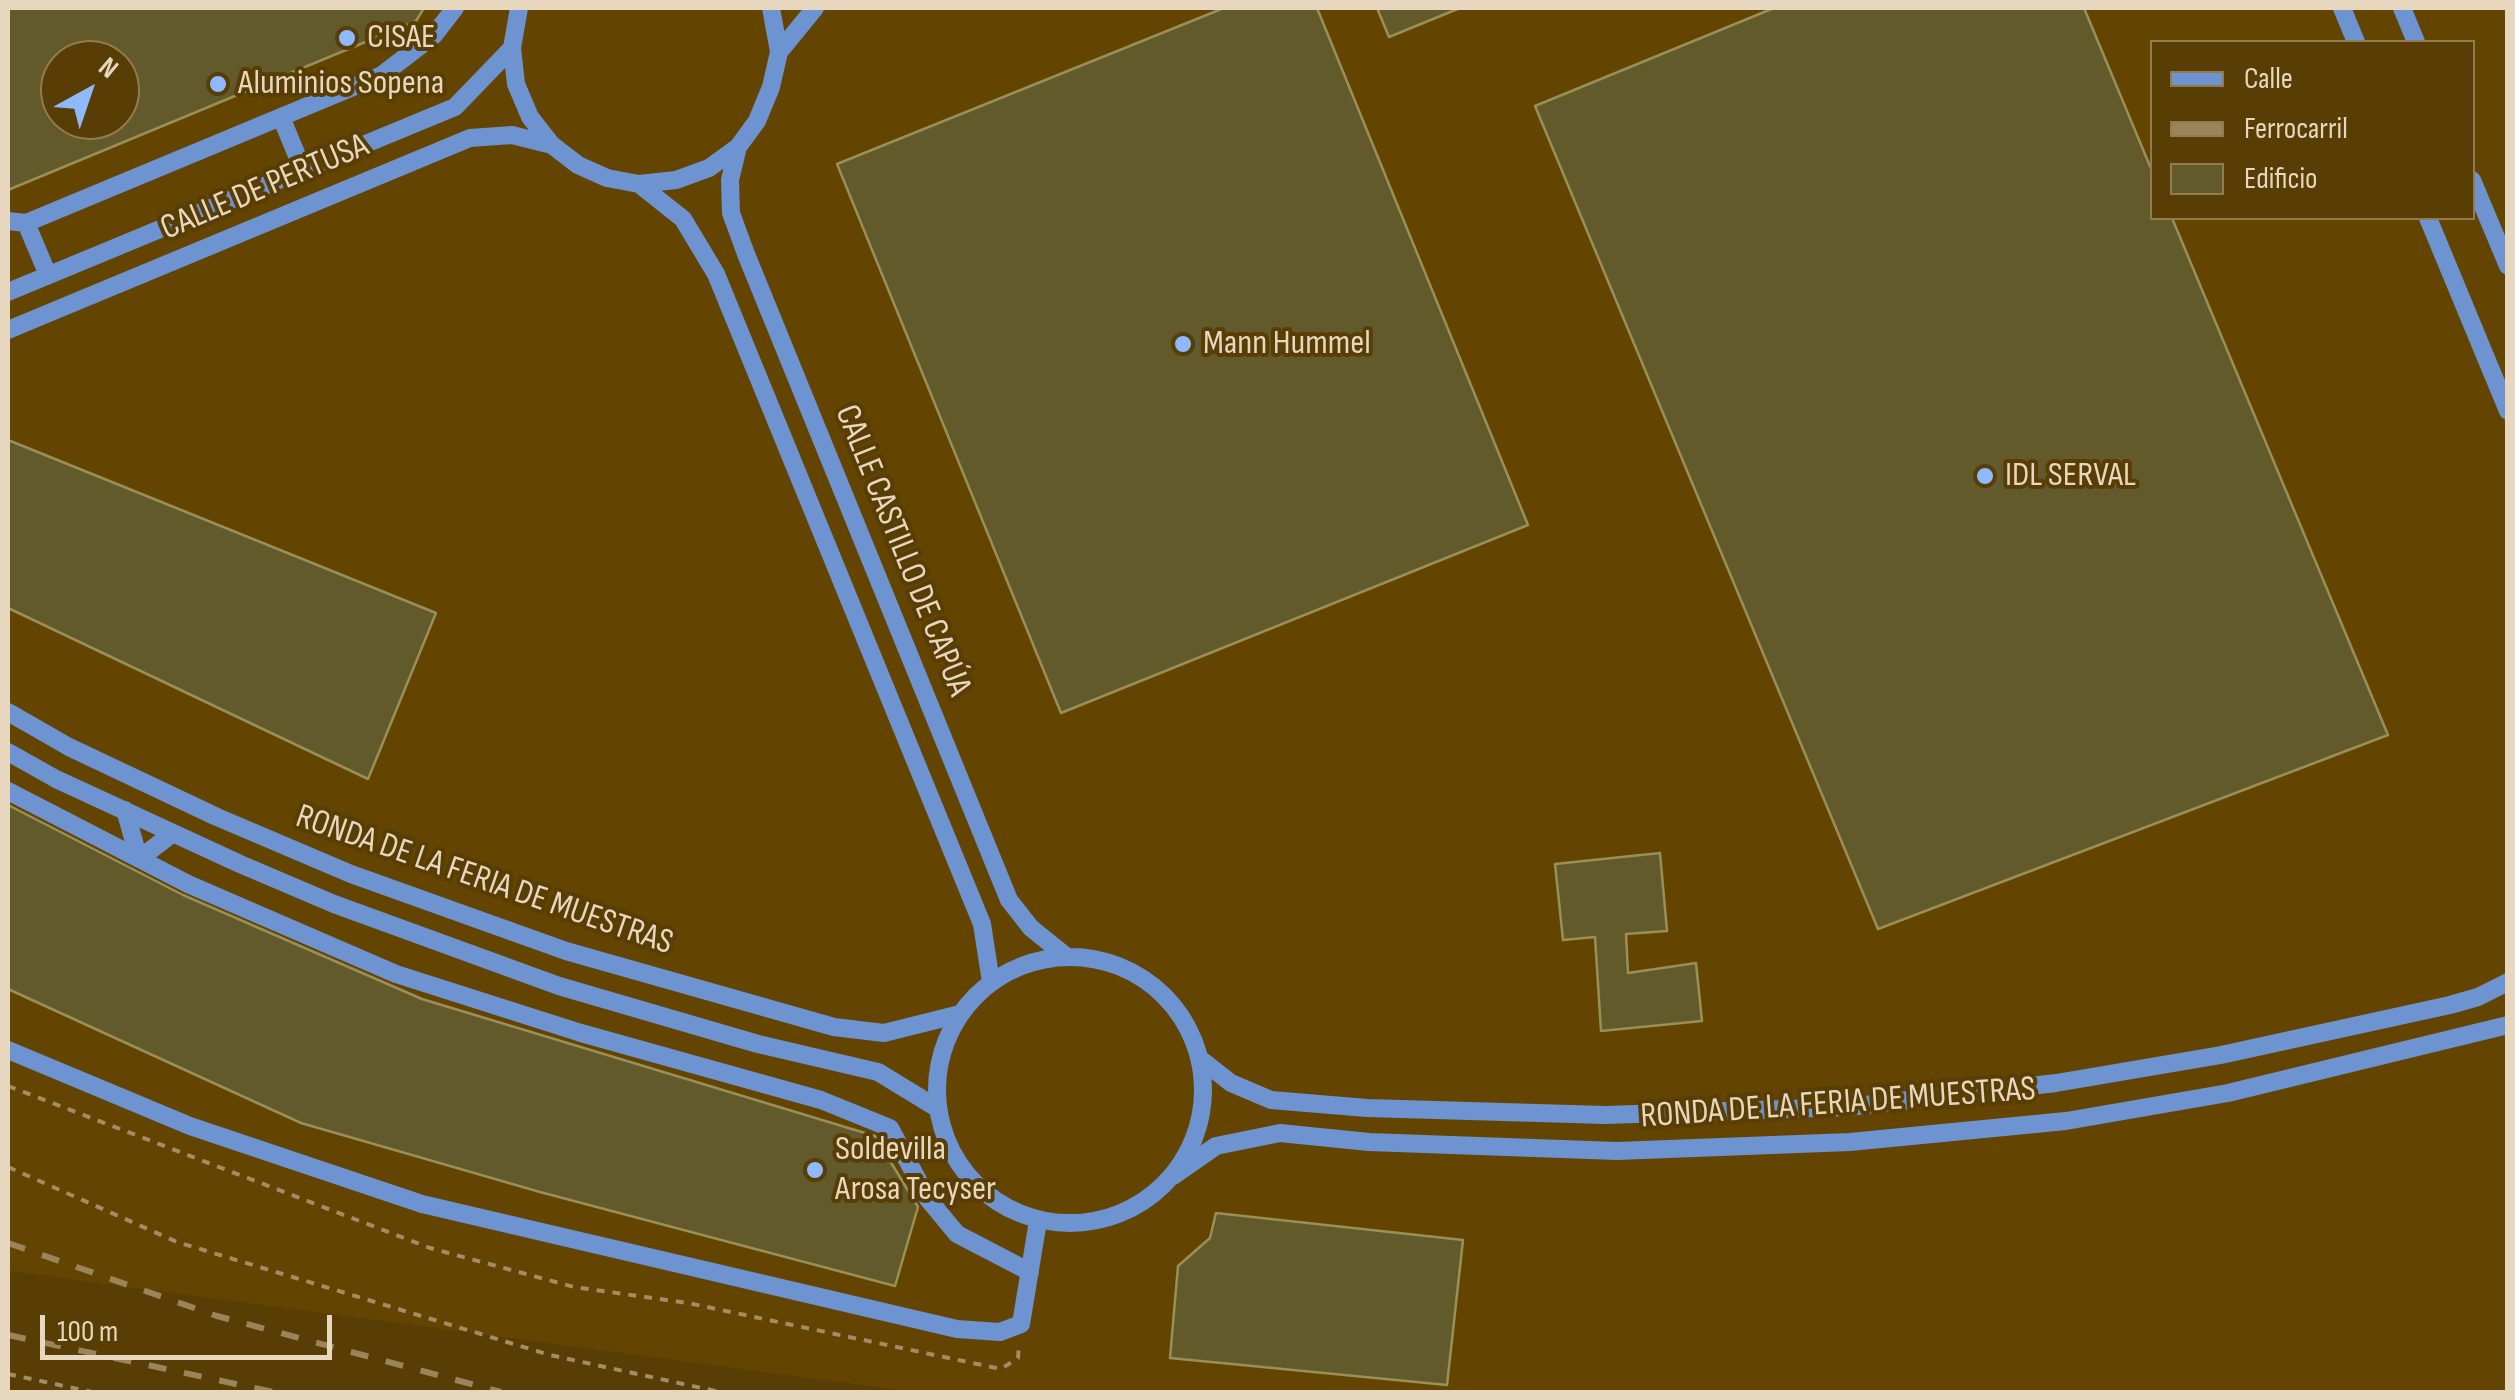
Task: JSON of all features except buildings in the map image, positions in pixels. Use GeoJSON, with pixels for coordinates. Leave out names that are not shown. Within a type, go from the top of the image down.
{"type":"FeatureCollection","features":[{"type":"Feature","properties":{"kind":"street"},"geometry":{"type":"LineString","coordinates":[[48,275],[16,222],[382,75],[434,35],[455,8]]}},
{"type":"Feature","properties":{"kind":"street"},"geometry":{"type":"LineString","coordinates":[[519,8],[512,48],[516,84],[530,117],[552,145],[578,165],[608,178],[640,184],[676,180],[709,168],[738,147],[758,121],[772,88],[779,52],[771,8]]}},
{"type":"Feature","properties":{"kind":"street"},"geometry":{"type":"LineString","coordinates":[[779,52],[815,8]]}},
{"type":"Feature","properties":{"kind":"street"},"geometry":{"type":"LineString","coordinates":[[2342,8],[2355,40]]}},
{"type":"Feature","properties":{"kind":"street"},"geometry":{"type":"LineString","coordinates":[[2402,8],[2415,40]]}},
{"type":"Feature","properties":{"kind":"street","name":"CALLE DE PERTUSA"},"geometry":{"type":"LineString","coordinates":[[8,292],[455,107],[512,48]]}},
{"type":"Feature","properties":{"kind":"street"},"geometry":{"type":"LineString","coordinates":[[281,117],[303,170]]}},
{"type":"Feature","properties":{"kind":"street","name":"CALLE DE PERTUSA"},"geometry":{"type":"LineString","coordinates":[[8,330],[470,138],[512,136],[552,145]]}},
{"type":"Feature","properties":{"kind":"street","name":"CALLE CASTILLO DE CAPÚA"},"geometry":{"type":"LineString","coordinates":[[738,147],[730,180],[731,213],[768,310],[1009,900],[1031,928],[1067,957]]}},
{"type":"Feature","properties":{"kind":"street","name":"CALLE CASTILLO DE CAPÚA"},"geometry":{"type":"LineString","coordinates":[[640,184],[683,219],[716,274],[982,924],[991,982]]}},
{"type":"Feature","properties":{"kind":"street"},"geometry":{"type":"LineString","coordinates":[[2475,187],[2508,266]]}},
{"type":"Feature","properties":{"kind":"street"},"geometry":{"type":"LineString","coordinates":[[2429,220],[2508,411]]}},
{"type":"Feature","properties":{"kind":"street","name":"RONDA DE LA FERIA DE MUESTRAS"},"geometry":{"type":"LineString","coordinates":[[8,712],[70,747],[217,817],[351,874],[566,951],[834,1027],[884,1034],[960,1014]]}},
{"type":"Feature","properties":{"kind":"street","name":"RONDA DE LA FERIA DE MUESTRAS"},"geometry":{"type":"LineString","coordinates":[[8,752],[173,833],[334,904],[560,986],[758,1044],[878,1072],[937,1108]]}},
{"type":"Feature","properties":{"kind":"street"},"geometry":{"type":"LineString","coordinates":[[8,791],[188,884],[396,974],[581,1033],[821,1100],[890,1128],[928,1199],[957,1234],[1030,1272]]}},
{"type":"Feature","properties":{"kind":"street"},"geometry":{"type":"LineString","coordinates":[[124,810],[140,858]]}},
{"type":"Feature","properties":{"kind":"street"},"geometry":{"type":"LineString","coordinates":[[140,858],[173,833]]}},
{"type":"Feature","properties":{"kind":"street","name":"RONDA DE LA FERIA DE MUESTRAS"},"geometry":{"type":"LineString","coordinates":[[1173,1176],[1194,1140],[1203,1099],[1199,1058],[1186,1024],[1164,996],[1136,974],[1102,961],[1067,957],[1020,966],[991,982],[960,1014],[945,1043],[937,1075],[937,1108],[945,1139],[960,1167],[982,1191],[1008,1209],[1038,1221],[1076,1224],[1112,1218],[1146,1201],[1216,1146],[1280,1133],[1369,1142],[1617,1150],[1850,1142],[2066,1121],[2228,1092],[2508,1025]]}},
{"type":"Feature","properties":{"kind":"street","name":"RONDA DE LA FERIA DE MUESTRAS"},"geometry":{"type":"LineString","coordinates":[[1199,1058],[1231,1083],[1271,1100],[1367,1108],[1604,1114],[1848,1107],[2056,1083],[2221,1055],[2450,1005],[2508,982]]}},
{"type":"Feature","properties":{"kind":"street"},"geometry":{"type":"LineString","coordinates":[[8,1050],[190,1126],[422,1204],[958,1329],[1000,1332],[1022,1324],[1038,1221]]}},
{"type":"Feature","properties":{"kind":"path"},"geometry":{"type":"LineString","coordinates":[[8,1086],[430,1248],[574,1288],[688,1303],[1000,1369],[1018,1358],[1022,1324]]}},
{"type":"Feature","properties":{"kind":"path"},"geometry":{"type":"LineString","coordinates":[[8,1167],[177,1242],[550,1355],[720,1392]]}},
{"type":"Feature","properties":{"kind":"path"},"geometry":{"type":"LineString","coordinates":[[8,1374],[92,1392]]}},
{"type":"Feature","properties":{"kind":"shaded area"},"geometry":{"type":"Polygon","coordinates":[[[8,8],[2507,8],[2507,1392],[914,1392],[8,1271],[8,8]]]}},
{"type":"Feature","properties":{"kind":"railway"},"geometry":{"type":"LineString","coordinates":[[8,1243],[217,1316],[501,1392]]}},
{"type":"Feature","properties":{"kind":"railway"},"geometry":{"type":"LineString","coordinates":[[8,1335],[273,1392]]}},
{"type":"Feature","properties":{"kind":"place","name":"CISAE"},"geometry":{"type":"Point","coordinates":[347,38]}},
{"type":"Feature","properties":{"kind":"place","name":"Aluminios Sopena"},"geometry":{"type":"Point","coordinates":[218,84]}},
{"type":"Feature","properties":{"kind":"place","name":"Mann Hummel"},"geometry":{"type":"Point","coordinates":[1183,344]}},
{"type":"Feature","properties":{"kind":"place","name":"IDL SERVAL"},"geometry":{"type":"Point","coordinates":[1985,476]}},
{"type":"Feature","properties":{"kind":"place","name":"Soldevilla Arosa Tecyser"},"geometry":{"type":"Point","coordinates":[815,1170]}}]}
